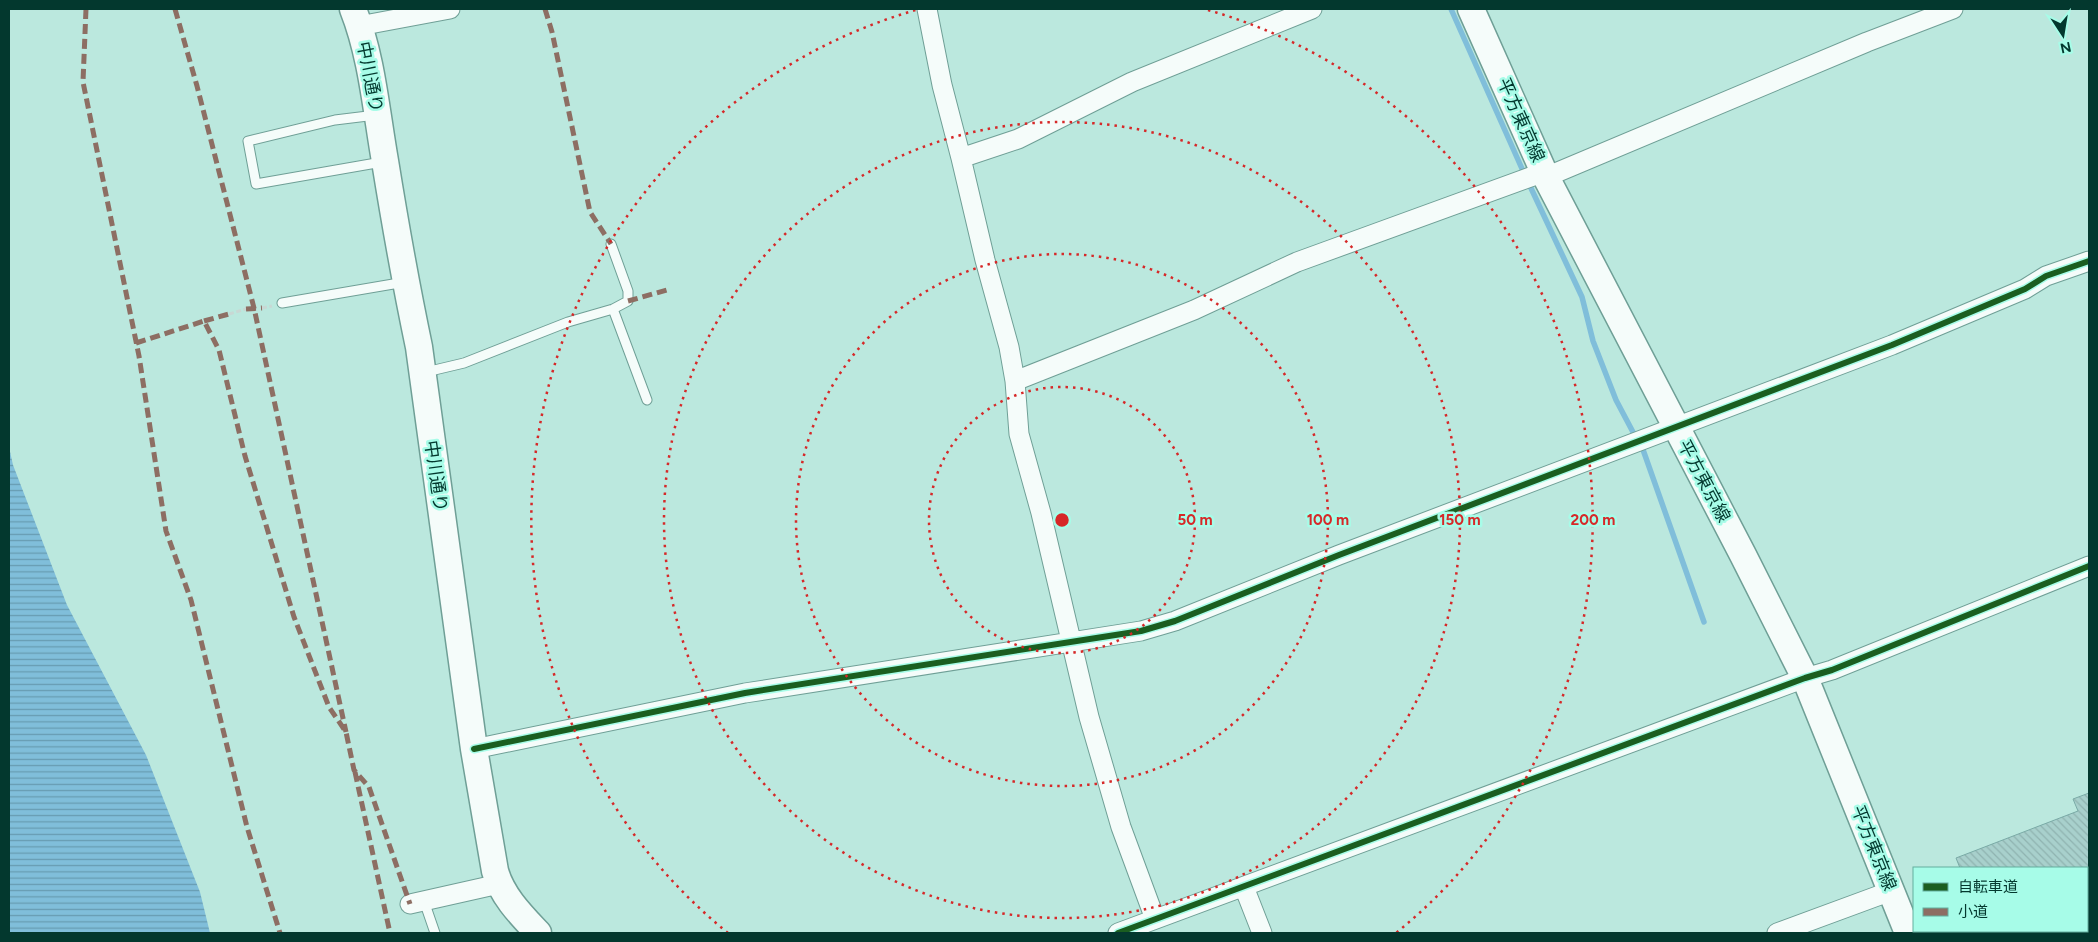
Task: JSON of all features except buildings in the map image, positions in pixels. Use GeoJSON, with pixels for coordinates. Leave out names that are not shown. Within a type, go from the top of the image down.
{"type":"FeatureCollection","features":[{"type":"Feature","properties":{"kind":"main road","name":"平方東京線"},"geometry":{"type":"LineString","coordinates":[[1471,9],[1545,174],[1743,554],[1805,678],[1908,933]]}},
{"type":"Feature","properties":{"kind":"main road","name":"中川通り"},"geometry":{"type":"LineString","coordinates":[[356,17],[377,114],[405,282],[423,373],[474,749],[499,884],[509,900],[538,933]]}},
{"type":"Feature","properties":{"kind":"street"},"geometry":{"type":"LineString","coordinates":[[356,17],[450,9]]}},
{"type":"Feature","properties":{"kind":"street"},"geometry":{"type":"LineString","coordinates":[[926,9],[942,85],[985,260],[1009,347],[1015,381],[1019,434],[1041,513],[1088,717],[1122,827],[1155,919]]}},
{"type":"Feature","properties":{"kind":"street"},"geometry":{"type":"LineString","coordinates":[[961,158],[1018,139],[1132,82],[1312,9]]}},
{"type":"Feature","properties":{"kind":"street"},"geometry":{"type":"LineString","coordinates":[[1015,381],[1194,310],[1297,262],[1545,174],[1953,9]]}},
{"type":"Feature","properties":{"kind":"street"},"geometry":{"type":"LineString","coordinates":[[474,749],[745,694],[1142,631],[1175,621],[1339,555],[1892,345],[2025,289],[2046,276],[2089,261]]}},
{"type":"Feature","properties":{"kind":"street"},"geometry":{"type":"LineString","coordinates":[[1118,933],[1805,678],[1841,667],[2089,566]]}},
{"type":"Feature","properties":{"kind":"street"},"geometry":{"type":"LineString","coordinates":[[417,902],[499,884]]}},
{"type":"Feature","properties":{"kind":"street"},"geometry":{"type":"LineString","coordinates":[[1244,887],[1262,933]]}},
{"type":"Feature","properties":{"kind":"street"},"geometry":{"type":"LineString","coordinates":[[1777,933],[1891,891]]}},
{"type":"Feature","properties":{"kind":"lane"},"geometry":{"type":"LineString","coordinates":[[377,114],[335,120],[248,141],[256,184],[385,162]]}},
{"type":"Feature","properties":{"kind":"lane"},"geometry":{"type":"LineString","coordinates":[[423,373],[464,363],[568,322],[613,309],[628,301],[628,290],[611,244]]}},
{"type":"Feature","properties":{"kind":"lane"},"geometry":{"type":"LineString","coordinates":[[282,303],[405,282]]}},
{"type":"Feature","properties":{"kind":"lane"},"geometry":{"type":"LineString","coordinates":[[613,309],[647,400]]}},
{"type":"Feature","properties":{"kind":"lane"},"geometry":{"type":"LineString","coordinates":[[417,902],[435,933]]}},
{"type":"Feature","properties":{"kind":"path"},"geometry":{"type":"LineString","coordinates":[[229,314],[246,309]]}},
{"type":"Feature","properties":{"kind":"water"},"geometry":{"type":"Polygon","coordinates":[[[9,447],[13,465],[67,605],[146,755],[200,892],[210,933],[9,933],[9,447]]]}},
{"type":"Feature","properties":{"kind":"waterway"},"geometry":{"type":"LineString","coordinates":[[1451,9],[1523,171]]}},
{"type":"Feature","properties":{"kind":"waterway"},"geometry":{"type":"LineString","coordinates":[[1530,186],[1582,297],[1593,341],[1616,400],[1634,434]]}},
{"type":"Feature","properties":{"kind":"waterway"},"geometry":{"type":"LineString","coordinates":[[1641,444],[1704,622]]}},
{"type":"Feature","properties":{"kind":"marked path"},"geometry":{"type":"LineString","coordinates":[[86,9],[83,82],[139,356],[166,531],[191,600],[247,827],[280,933]]}},
{"type":"Feature","properties":{"kind":"marked path"},"geometry":{"type":"LineString","coordinates":[[175,9],[197,86],[254,308],[346,732]]}},
{"type":"Feature","properties":{"kind":"marked path"},"geometry":{"type":"LineString","coordinates":[[545,9],[552,32],[590,212],[611,244]]}},
{"type":"Feature","properties":{"kind":"marked path"},"geometry":{"type":"LineString","coordinates":[[628,301],[667,290]]}},
{"type":"Feature","properties":{"kind":"marked path"},"geometry":{"type":"LineString","coordinates":[[246,309],[262,308]]}},
{"type":"Feature","properties":{"kind":"marked path"},"geometry":{"type":"LineString","coordinates":[[204,321],[229,314]]}},
{"type":"Feature","properties":{"kind":"marked path"},"geometry":{"type":"LineString","coordinates":[[136,343],[204,321],[219,350],[245,456],[294,617],[329,707],[346,732],[354,770],[369,787],[410,904]]}},
{"type":"Feature","properties":{"kind":"marked path"},"geometry":{"type":"LineString","coordinates":[[355,772],[390,933]]}},
{"type":"Feature","properties":{"kind":"cycle path"},"geometry":{"type":"LineString","coordinates":[[474,749],[745,693],[1141,631],[1175,621],[1339,555],[1892,345],[2025,289],[2046,276],[2089,261]]}},
{"type":"Feature","properties":{"kind":"cycle path"},"geometry":{"type":"LineString","coordinates":[[1118,933],[1805,678],[1832,670],[2089,566]]}}]}
